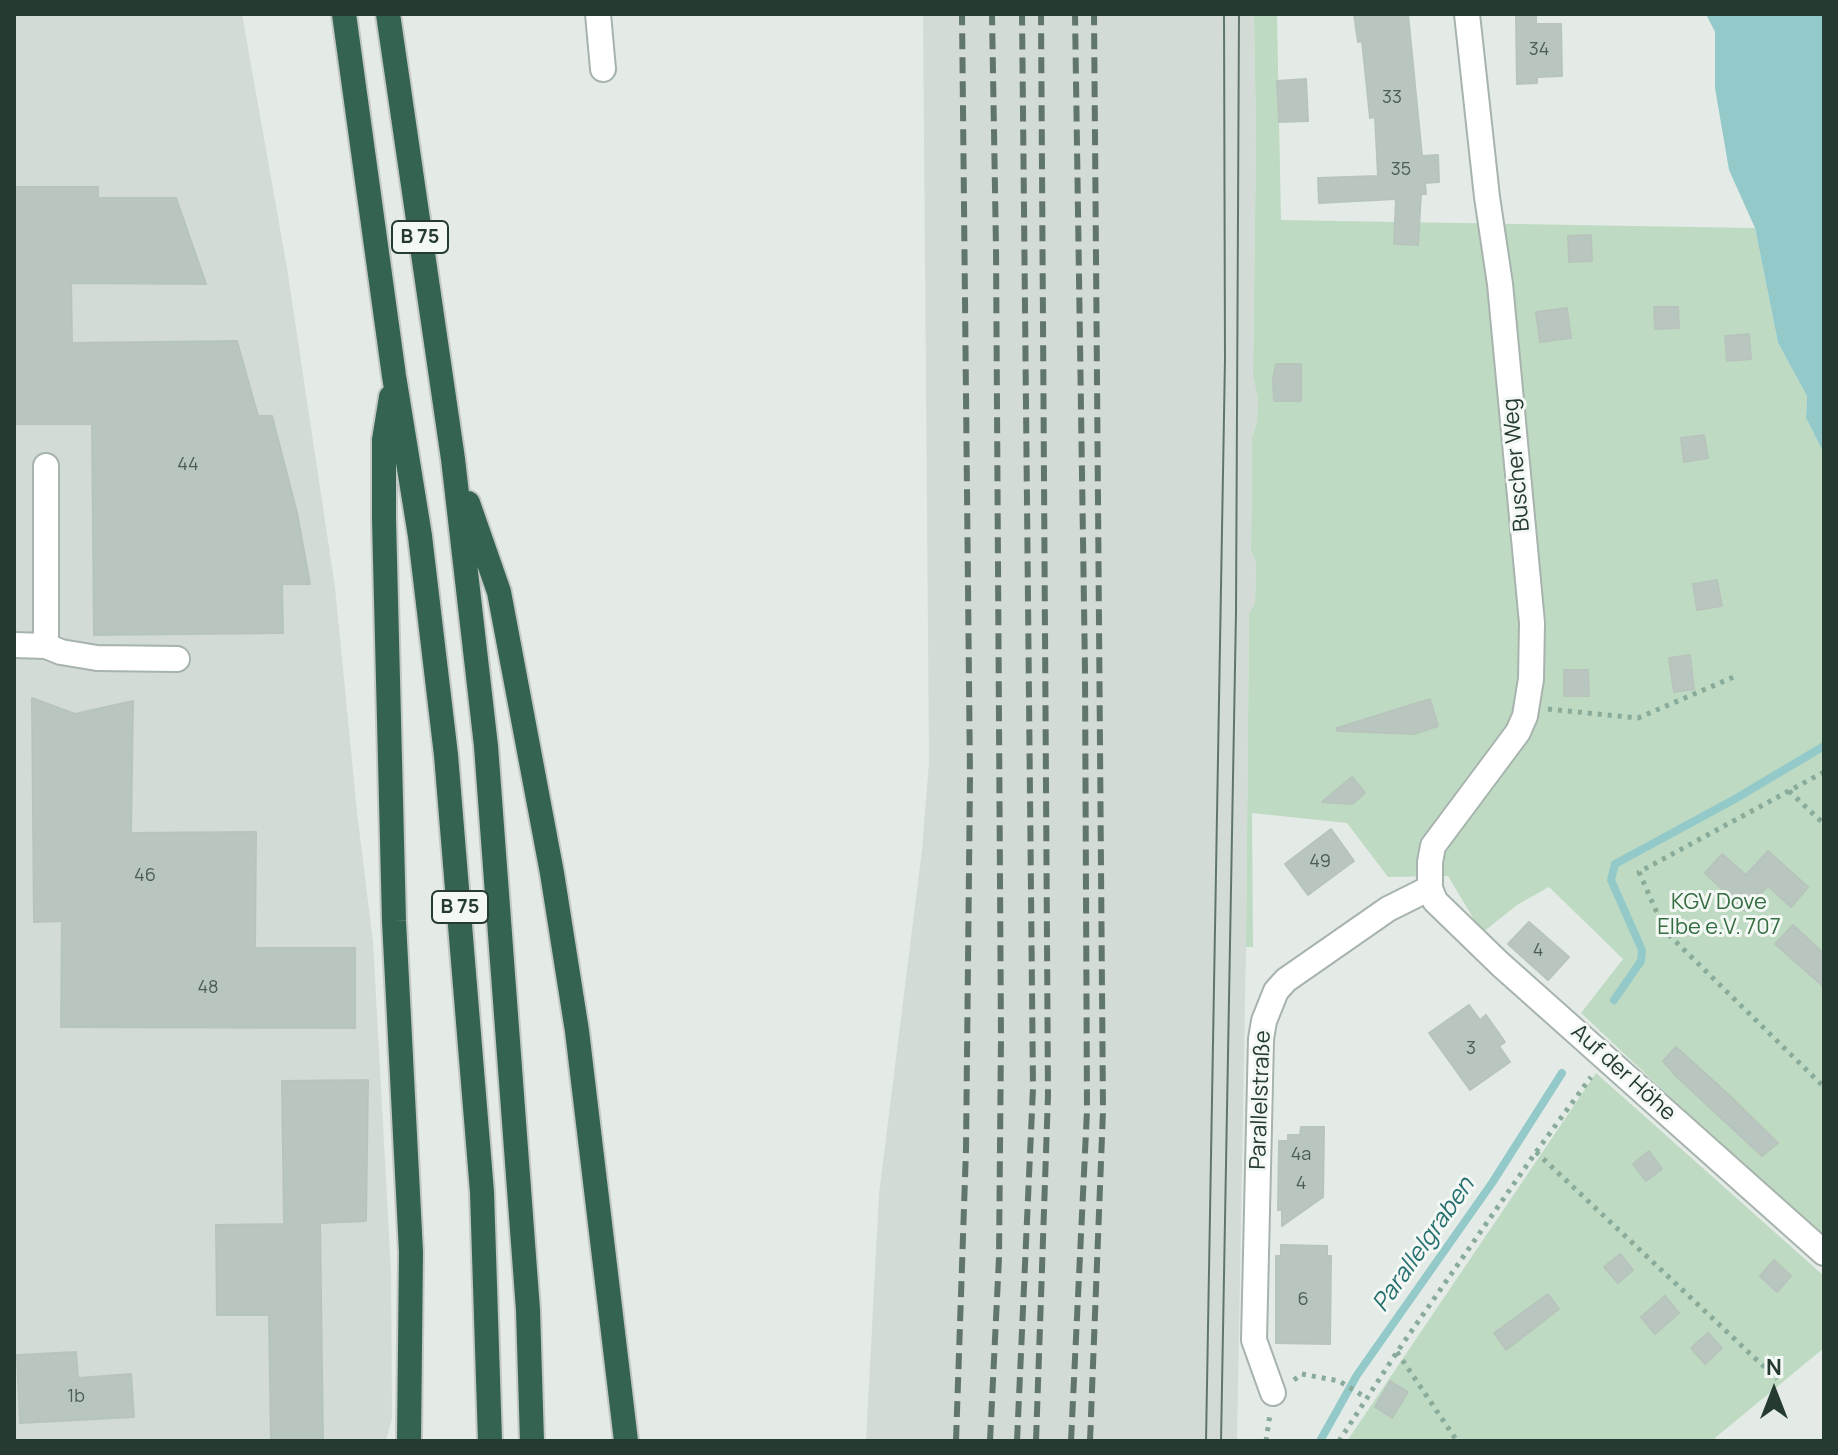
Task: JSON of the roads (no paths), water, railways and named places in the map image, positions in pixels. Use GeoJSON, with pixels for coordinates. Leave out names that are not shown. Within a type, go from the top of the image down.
{"type":"FeatureCollection","features":[{"type":"Feature","properties":{"kind":"highway","name":"B 75"},"geometry":{"type":"LineString","coordinates":[[344,14],[394,376],[422,552],[446,755],[482,1192],[490,1441]]}},
{"type":"Feature","properties":{"kind":"highway","name":"B 75"},"geometry":{"type":"LineString","coordinates":[[388,14],[453,459],[486,746],[527,1294],[532,1441]]}},
{"type":"Feature","properties":{"kind":"highway","name":"B 75"},"geometry":{"type":"LineString","coordinates":[[394,376],[384,440],[384,519],[394,921],[411,1237],[409,1441]]}},
{"type":"Feature","properties":{"kind":"highway"},"geometry":{"type":"LineString","coordinates":[[453,459],[499,592],[552,873],[577,1031],[626,1441]]}},
{"type":"Feature","properties":{"kind":"street"},"geometry":{"type":"LineString","coordinates":[[598,14],[603,69]]}},
{"type":"Feature","properties":{"kind":"street","name":"Buscher Weg"},"geometry":{"type":"LineString","coordinates":[[1430,888],[1433,846],[1518,732],[1527,706],[1531,679],[1532,623],[1500,284],[1467,14]]}},
{"type":"Feature","properties":{"kind":"street"},"geometry":{"type":"LineString","coordinates":[[46,466],[46,646]]}},
{"type":"Feature","properties":{"kind":"street"},"geometry":{"type":"LineString","coordinates":[[14,645],[46,646],[87,658],[177,659]]}},
{"type":"Feature","properties":{"kind":"street","name":"Auf der Höhe"},"geometry":{"type":"LineString","coordinates":[[1430,888],[1435,901],[1500,964],[1824,1253]]}},
{"type":"Feature","properties":{"kind":"street","name":"Parallelstraße"},"geometry":{"type":"LineString","coordinates":[[1273,1393],[1254,1340],[1261,1039],[1264,1021],[1276,991],[1286,980],[1388,909],[1430,888]]}},
{"type":"Feature","properties":{"kind":"water"},"geometry":{"type":"Polygon","coordinates":[[[1706,14],[1824,14],[1824,454],[1806,418],[1807,396],[1778,343],[1755,228],[1729,170],[1715,88],[1715,32],[1706,14]]]}},
{"type":"Feature","properties":{"kind":"waterway"},"geometry":{"type":"LineString","coordinates":[[1614,1000],[1641,961],[1642,950],[1611,880],[1615,864],[1824,746]]}},
{"type":"Feature","properties":{"kind":"waterway","name":"Parallelgraben"},"geometry":{"type":"LineString","coordinates":[[1320,1441],[1357,1375],[1492,1183],[1562,1073]]}},
{"type":"Feature","properties":{"kind":"tram line"},"geometry":{"type":"LineString","coordinates":[[1206,1441],[1225,359],[1224,14]]}},
{"type":"Feature","properties":{"kind":"tram line"},"geometry":{"type":"LineString","coordinates":[[1221,1441],[1236,612],[1239,14]]}},
{"type":"Feature","properties":{"kind":"railway"},"geometry":{"type":"LineString","coordinates":[[956,1441],[966,1149],[970,777],[962,14]]}},
{"type":"Feature","properties":{"kind":"railway"},"geometry":{"type":"LineString","coordinates":[[990,1441],[999,1258],[1001,1038],[992,14]]}},
{"type":"Feature","properties":{"kind":"railway"},"geometry":{"type":"LineString","coordinates":[[1017,1441],[1033,1088],[1022,14]]}},
{"type":"Feature","properties":{"kind":"railway"},"geometry":{"type":"LineString","coordinates":[[1036,1441],[1048,1095],[1041,14]]}},
{"type":"Feature","properties":{"kind":"railway"},"geometry":{"type":"LineString","coordinates":[[1071,1441],[1087,1111],[1085,671],[1075,14]]}},
{"type":"Feature","properties":{"kind":"railway"},"geometry":{"type":"LineString","coordinates":[[1090,1441],[1103,1111],[1094,14]]}},
{"type":"Feature","properties":{"kind":"park label","name":"KGV Dove Elbe e.V. 707"},"geometry":{"type":"Point","coordinates":[1719,916]}}]}
